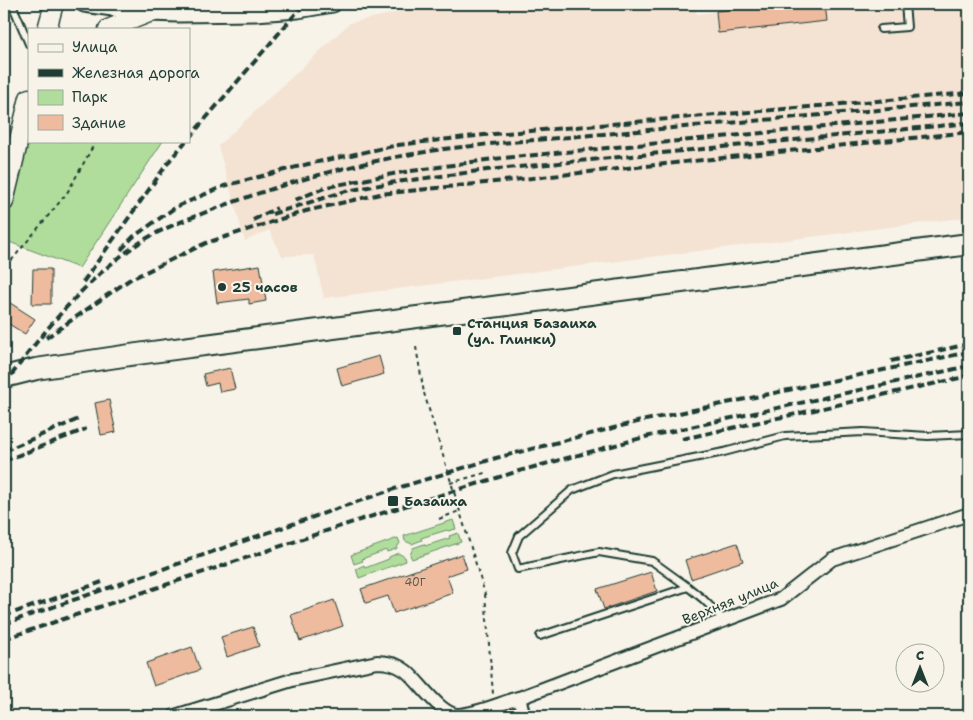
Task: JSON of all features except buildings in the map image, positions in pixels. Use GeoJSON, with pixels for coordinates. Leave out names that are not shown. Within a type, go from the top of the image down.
{"type":"FeatureCollection","features":[{"type":"Feature","properties":{"kind":"highway"},"geometry":{"type":"LineString","coordinates":[[4,377],[36,369],[376,322],[969,244]]}},
{"type":"Feature","properties":{"kind":"highway"},"geometry":{"type":"LineString","coordinates":[[4,365],[12,369],[36,369]]}},
{"type":"Feature","properties":{"kind":"main road"},"geometry":{"type":"LineString","coordinates":[[47,28],[54,4]]}},
{"type":"Feature","properties":{"kind":"main road"},"geometry":{"type":"LineString","coordinates":[[110,28],[144,8]]}},
{"type":"Feature","properties":{"kind":"main road"},"geometry":{"type":"LineString","coordinates":[[4,202],[26,112]]}},
{"type":"Feature","properties":{"kind":"street"},"geometry":{"type":"LineString","coordinates":[[84,4],[255,13],[333,4]]}},
{"type":"Feature","properties":{"kind":"street","name":"Верхняя улица"},"geometry":{"type":"LineString","coordinates":[[174,716],[292,680],[377,662],[389,662],[405,670],[445,711],[457,715],[519,698],[781,599],[832,559],[969,514]]}},
{"type":"Feature","properties":{"kind":"street"},"geometry":{"type":"LineString","coordinates":[[519,698],[524,716]]}},
{"type":"Feature","properties":{"kind":"lane"},"geometry":{"type":"LineString","coordinates":[[12,4],[28,42]]}},
{"type":"Feature","properties":{"kind":"lane"},"geometry":{"type":"LineString","coordinates":[[881,29],[907,27],[905,4]]}},
{"type":"Feature","properties":{"kind":"lane"},"geometry":{"type":"LineString","coordinates":[[724,620],[703,599],[652,561],[599,552],[518,569],[512,553],[519,536],[572,490],[613,474],[724,452],[785,436],[863,432],[928,436],[969,434]]}},
{"type":"Feature","properties":{"kind":"lane"},"geometry":{"type":"LineString","coordinates":[[540,636],[688,587]]}},
{"type":"Feature","properties":{"kind":"path"},"geometry":{"type":"LineString","coordinates":[[4,264],[10,261],[67,193],[95,142]]}},
{"type":"Feature","properties":{"kind":"path"},"geometry":{"type":"LineString","coordinates":[[416,347],[424,393],[485,594],[494,704]]}},
{"type":"Feature","properties":{"kind":"path"},"geometry":{"type":"LineString","coordinates":[[450,483],[488,472]]}},
{"type":"Feature","properties":{"kind":"path"},"geometry":{"type":"LineString","coordinates":[[439,519],[459,511]]}},
{"type":"Feature","properties":{"kind":"shaded area"},"geometry":{"type":"Polygon","coordinates":[[[436,4],[694,4],[697,14],[785,4],[825,4],[825,7],[873,7],[901,4],[969,4],[969,217],[324,298],[314,255],[282,256],[269,230],[245,241],[218,146],[350,23],[436,4]]]}},
{"type":"Feature","properties":{"kind":"green space"},"geometry":{"type":"Polygon","coordinates":[[[28,127],[28,142],[162,142],[79,268],[4,240],[4,230],[28,127]]]}},
{"type":"Feature","properties":{"kind":"green space"},"geometry":{"type":"Polygon","coordinates":[[[453,520],[456,529],[421,538],[422,540],[412,544],[405,541],[404,536],[453,520]]]}},
{"type":"Feature","properties":{"kind":"green space"},"geometry":{"type":"Polygon","coordinates":[[[458,533],[461,542],[412,559],[410,555],[413,548],[450,538],[449,536],[458,533]]]}},
{"type":"Feature","properties":{"kind":"green space"},"geometry":{"type":"Polygon","coordinates":[[[398,538],[400,543],[396,549],[387,552],[386,550],[354,564],[351,555],[398,538]]]}},
{"type":"Feature","properties":{"kind":"green space"},"geometry":{"type":"Polygon","coordinates":[[[398,553],[405,557],[406,561],[359,578],[356,569],[364,565],[365,568],[389,559],[389,557],[398,553]]]}},
{"type":"Feature","properties":{"kind":"railway"},"geometry":{"type":"LineString","coordinates":[[190,137],[304,4]]}},
{"type":"Feature","properties":{"kind":"railway"},"geometry":{"type":"LineString","coordinates":[[121,250],[133,237],[176,207],[224,186],[308,164],[398,145],[484,135],[969,93]]}},
{"type":"Feature","properties":{"kind":"railway"},"geometry":{"type":"LineString","coordinates":[[4,385],[63,311],[113,262],[132,248],[152,235],[184,220],[294,182],[372,162],[433,151],[489,144],[969,102]]}},
{"type":"Feature","properties":{"kind":"railway"},"geometry":{"type":"LineString","coordinates":[[295,200],[327,187],[398,173],[493,159],[969,113]]}},
{"type":"Feature","properties":{"kind":"railway"},"geometry":{"type":"LineString","coordinates":[[272,214],[346,191],[396,182],[487,170],[969,123]]}},
{"type":"Feature","properties":{"kind":"railway"},"geometry":{"type":"LineString","coordinates":[[46,338],[129,280],[206,243],[306,211],[380,194],[969,132]]}},
{"type":"Feature","properties":{"kind":"railway"},"geometry":{"type":"LineString","coordinates":[[83,282],[170,160],[185,142]]}},
{"type":"Feature","properties":{"kind":"railway"},"geometry":{"type":"LineString","coordinates":[[253,220],[277,208]]}},
{"type":"Feature","properties":{"kind":"railway"},"geometry":{"type":"LineString","coordinates":[[891,361],[969,344]]}},
{"type":"Feature","properties":{"kind":"railway"},"geometry":{"type":"LineString","coordinates":[[4,624],[391,490],[496,458],[641,421],[969,352]]}},
{"type":"Feature","properties":{"kind":"railway"},"geometry":{"type":"LineString","coordinates":[[4,639],[353,522],[519,471],[645,437],[969,366]]}},
{"type":"Feature","properties":{"kind":"railway"},"geometry":{"type":"LineString","coordinates":[[682,439],[969,376]]}},
{"type":"Feature","properties":{"kind":"railway"},"geometry":{"type":"LineString","coordinates":[[4,451],[81,418]]}},
{"type":"Feature","properties":{"kind":"railway"},"geometry":{"type":"LineString","coordinates":[[4,461],[86,429]]}},
{"type":"Feature","properties":{"kind":"railway"},"geometry":{"type":"LineString","coordinates":[[4,616],[102,582]]}},
{"type":"Feature","properties":{"kind":"place","name":"25 часов"},"geometry":{"type":"Point","coordinates":[222,287]}},
{"type":"Feature","properties":{"kind":"place","name":"Станция Базаиха (ул. Глинки)"},"geometry":{"type":"Point","coordinates":[457,331]}},
{"type":"Feature","properties":{"kind":"place","name":"Базаиха"},"geometry":{"type":"Point","coordinates":[393,501]}}]}
